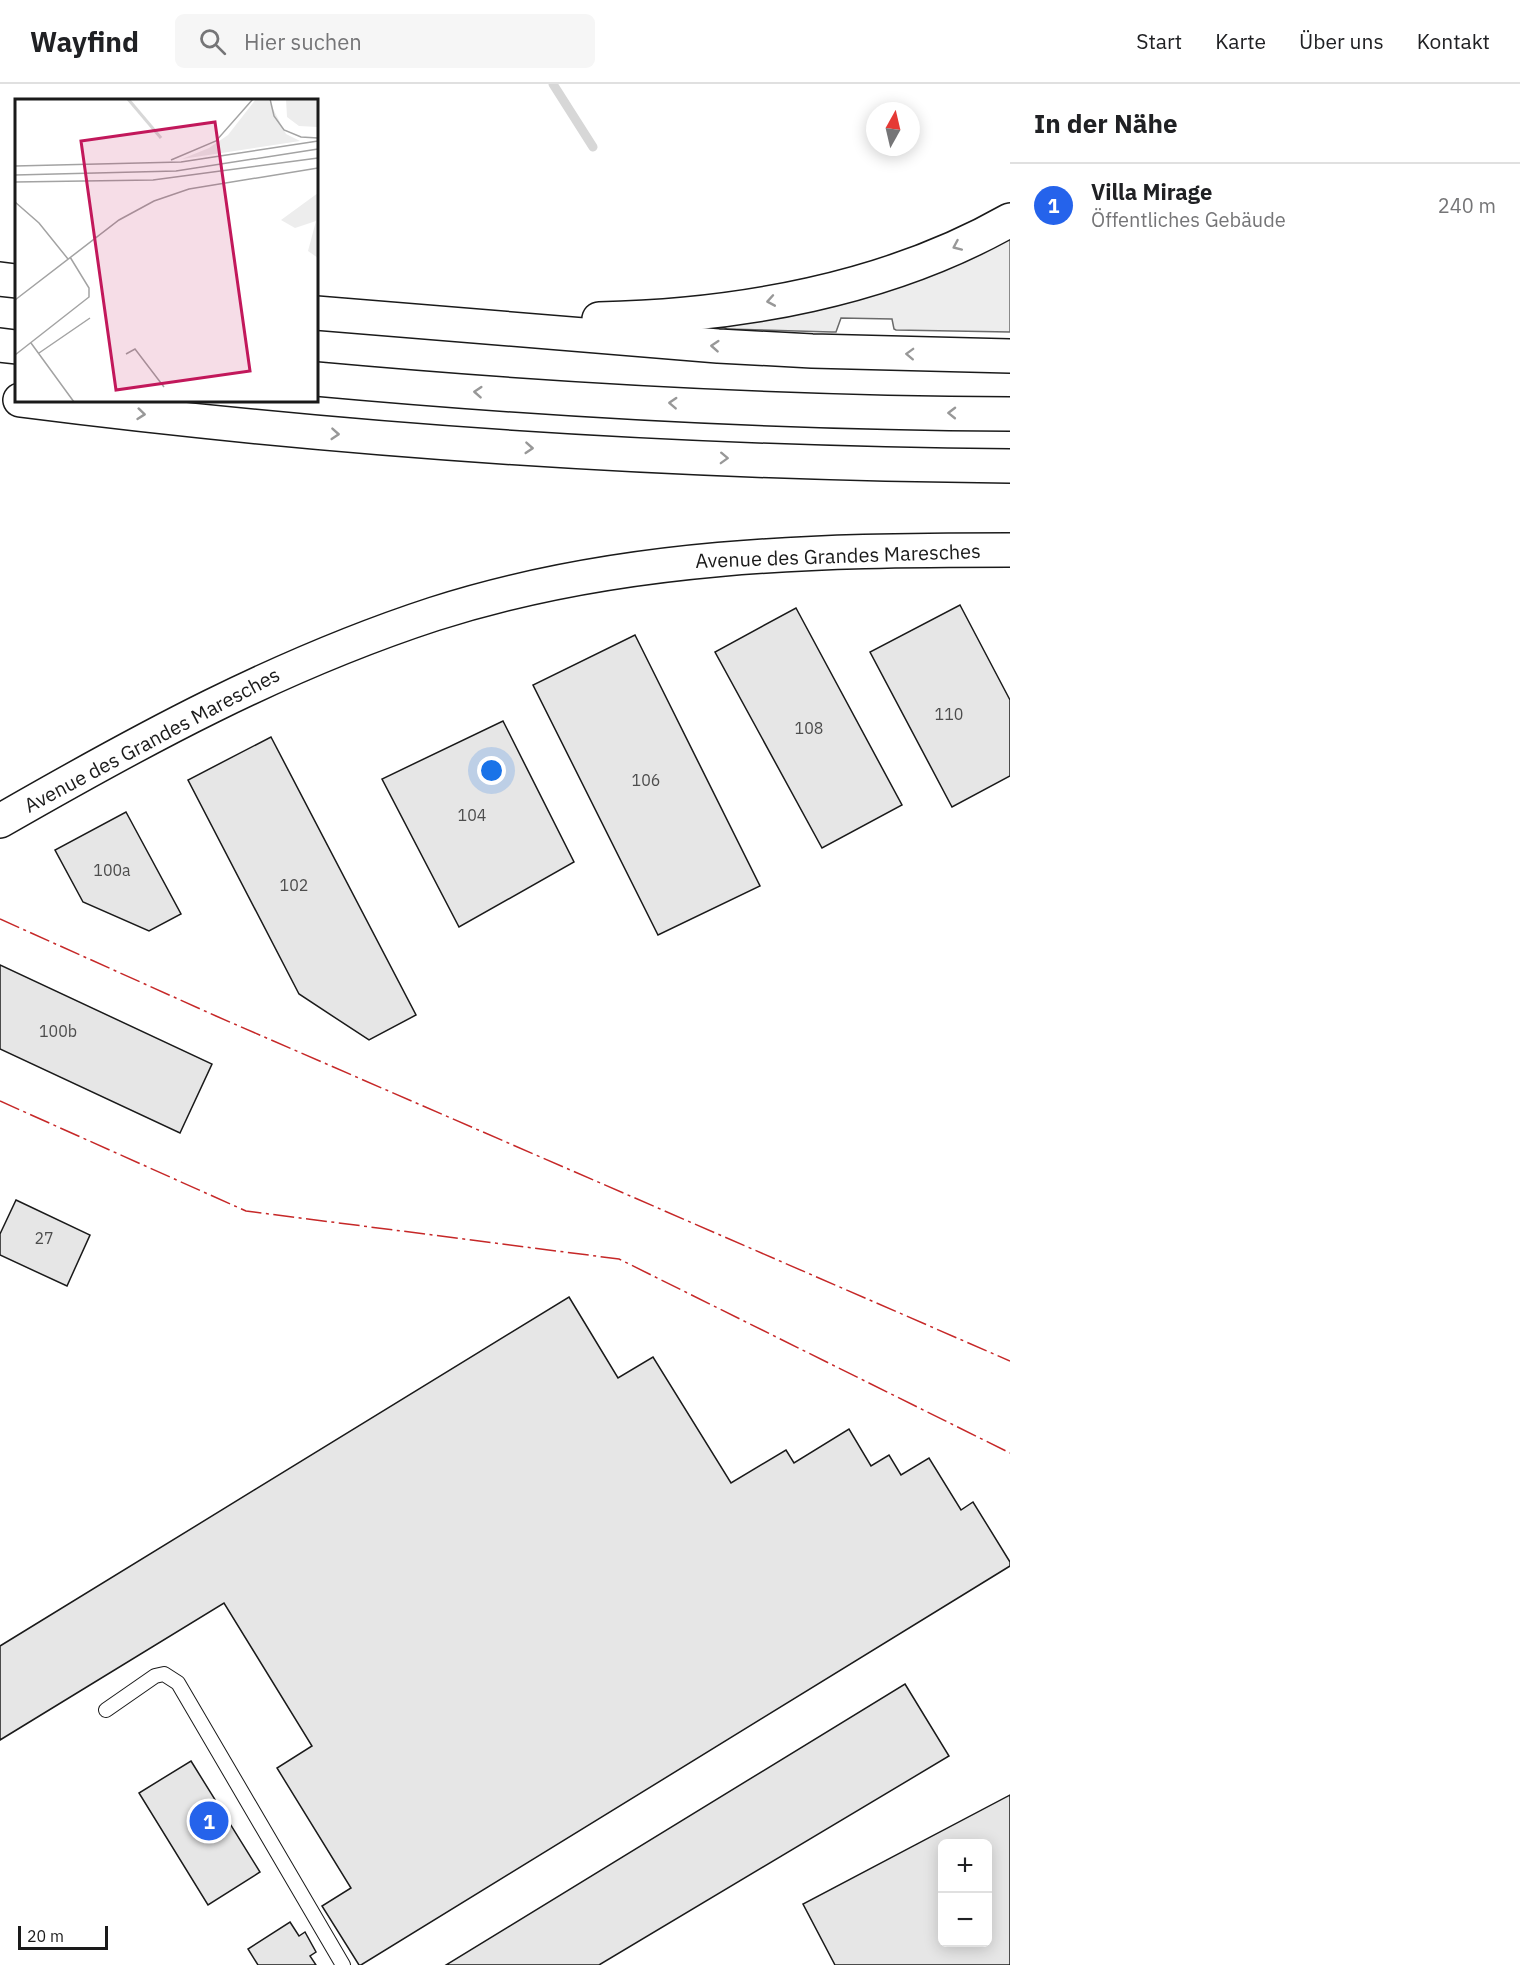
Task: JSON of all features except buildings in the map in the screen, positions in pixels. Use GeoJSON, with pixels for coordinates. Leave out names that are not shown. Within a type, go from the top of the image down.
{"type":"FeatureCollection","features":[{"type":"Feature","properties":{"kind":"main road"},"geometry":{"type":"LineString","coordinates":[[357,317],[480,321],[608,319],[683,314],[735,307],[827,290],[870,279],[916,263],[1010,220]]}},
{"type":"Feature","properties":{"kind":"main road"},"geometry":{"type":"LineString","coordinates":[[0,279],[15,281]]}},
{"type":"Feature","properties":{"kind":"main road"},"geometry":{"type":"LineString","coordinates":[[318,313],[718,346],[1010,356]]}},
{"type":"Feature","properties":{"kind":"main road"},"geometry":{"type":"LineString","coordinates":[[0,345],[15,347]]}},
{"type":"Feature","properties":{"kind":"main road"},"geometry":{"type":"LineString","coordinates":[[318,379],[672,404],[842,411],[1010,414]]}},
{"type":"Feature","properties":{"kind":"main road"},"geometry":{"type":"LineString","coordinates":[[0,398],[15,400]]}},
{"type":"Feature","properties":{"kind":"main road"},"geometry":{"type":"LineString","coordinates":[[36,402],[304,432],[488,445],[790,461],[1010,466]]}},
{"type":"Feature","properties":{"kind":"main road","name":"Avenue des Grandes Maresches"},"geometry":{"type":"LineString","coordinates":[[0,821],[148,738],[265,679],[358,641],[434,614],[483,600],[538,586],[625,570],[748,556],[929,550],[1010,550]]}},
{"type":"Feature","properties":{"kind":"lane"},"geometry":{"type":"LineString","coordinates":[[106,1710],[155,1676],[164,1674],[178,1683],[343,1965]]}},
{"type":"Feature","properties":{"kind":"shaded area"},"geometry":{"type":"Polygon","coordinates":[[[1010,236],[1010,332],[896,330],[892,319],[841,318],[836,332],[727,329],[721,326],[1010,236]]]}},
{"type":"Feature","properties":{"kind":"waterway"},"geometry":{"type":"LineString","coordinates":[[553,84],[593,147]]}},
{"type":"Feature","properties":{"kind":"power"},"geometry":{"type":"LineString","coordinates":[[0,919],[216,1016],[1010,1361]]}},
{"type":"Feature","properties":{"kind":"power"},"geometry":{"type":"LineString","coordinates":[[0,1101],[246,1211],[619,1259],[1010,1453]]}},
{"type":"Feature","properties":{"kind":"place","name":"Villa Mirage"},"geometry":{"type":"Point","coordinates":[209,1821]}}]}
